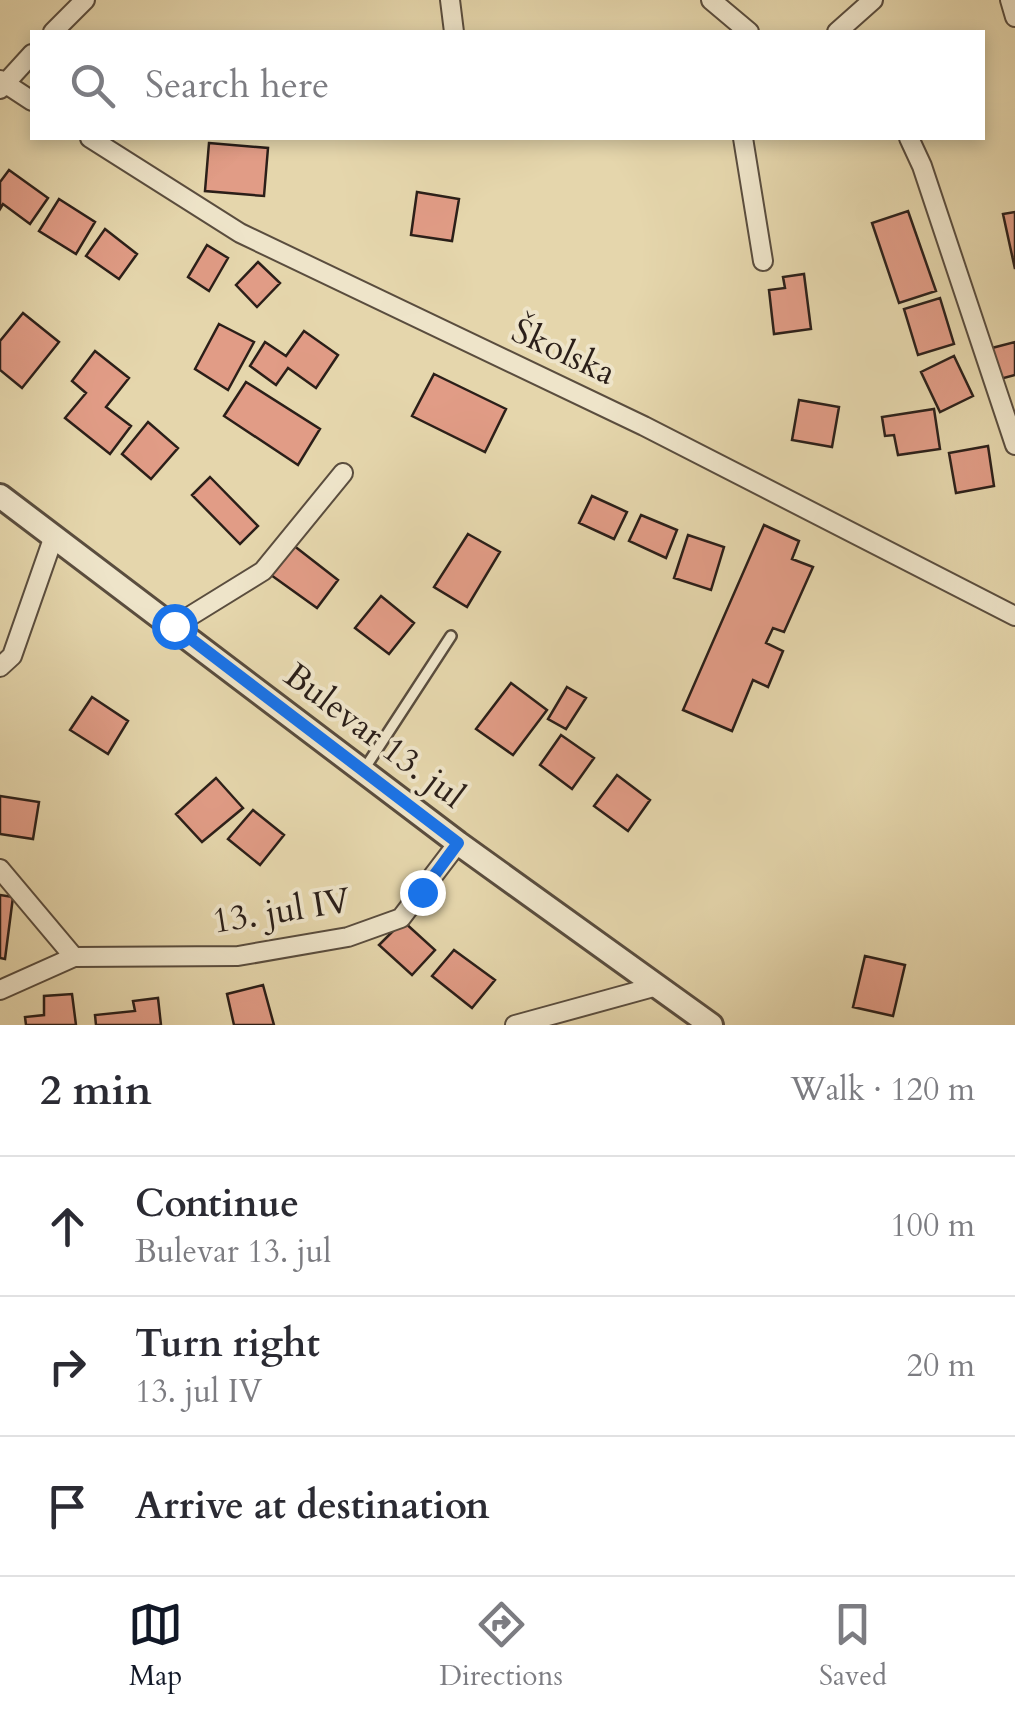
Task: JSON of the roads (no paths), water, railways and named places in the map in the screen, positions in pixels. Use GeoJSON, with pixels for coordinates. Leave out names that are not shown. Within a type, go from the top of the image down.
{"type":"FeatureCollection","features":[{"type":"Feature","properties":{"kind":"street"},"geometry":{"type":"LineString","coordinates":[[55,30],[84,0]]}},
{"type":"Feature","properties":{"kind":"street"},"geometry":{"type":"LineString","coordinates":[[450,0],[454,30]]}},
{"type":"Feature","properties":{"kind":"street"},"geometry":{"type":"LineString","coordinates":[[858,16],[873,0]]}},
{"type":"Feature","properties":{"kind":"street"},"geometry":{"type":"LineString","coordinates":[[1010,0],[1015,17]]}},
{"type":"Feature","properties":{"kind":"street"},"geometry":{"type":"LineString","coordinates":[[717,6],[726,30]]}},
{"type":"Feature","properties":{"kind":"street"},"geometry":{"type":"LineString","coordinates":[[717,6],[747,30]]}},
{"type":"Feature","properties":{"kind":"street"},"geometry":{"type":"LineString","coordinates":[[30,56],[2,84],[30,100]]}},
{"type":"Feature","properties":{"kind":"street","name":"Školska"},"geometry":{"type":"LineString","coordinates":[[93,140],[240,233],[644,426],[1015,616]]}},
{"type":"Feature","properties":{"kind":"street"},"geometry":{"type":"LineString","coordinates":[[744,140],[763,260]]}},
{"type":"Feature","properties":{"kind":"street"},"geometry":{"type":"LineString","coordinates":[[910,140],[1015,445]]}},
{"type":"Feature","properties":{"kind":"street"},"geometry":{"type":"LineString","coordinates":[[174,626],[262,571],[343,473]]}},
{"type":"Feature","properties":{"kind":"street","name":"Bulevar 13. jul"},"geometry":{"type":"LineString","coordinates":[[0,496],[458,843],[711,1025]]}},
{"type":"Feature","properties":{"kind":"street"},"geometry":{"type":"LineString","coordinates":[[0,667],[12,656],[54,536]]}},
{"type":"Feature","properties":{"kind":"street","name":"13. jul IV"},"geometry":{"type":"LineString","coordinates":[[0,990],[74,957],[238,956],[348,937],[401,918],[458,843]]}},
{"type":"Feature","properties":{"kind":"street"},"geometry":{"type":"LineString","coordinates":[[0,869],[74,957]]}},
{"type":"Feature","properties":{"kind":"street"},"geometry":{"type":"LineString","coordinates":[[515,1025],[657,986]]}},
{"type":"Feature","properties":{"kind":"lane"},"geometry":{"type":"LineString","coordinates":[[364,770],[451,636]]}}]}
